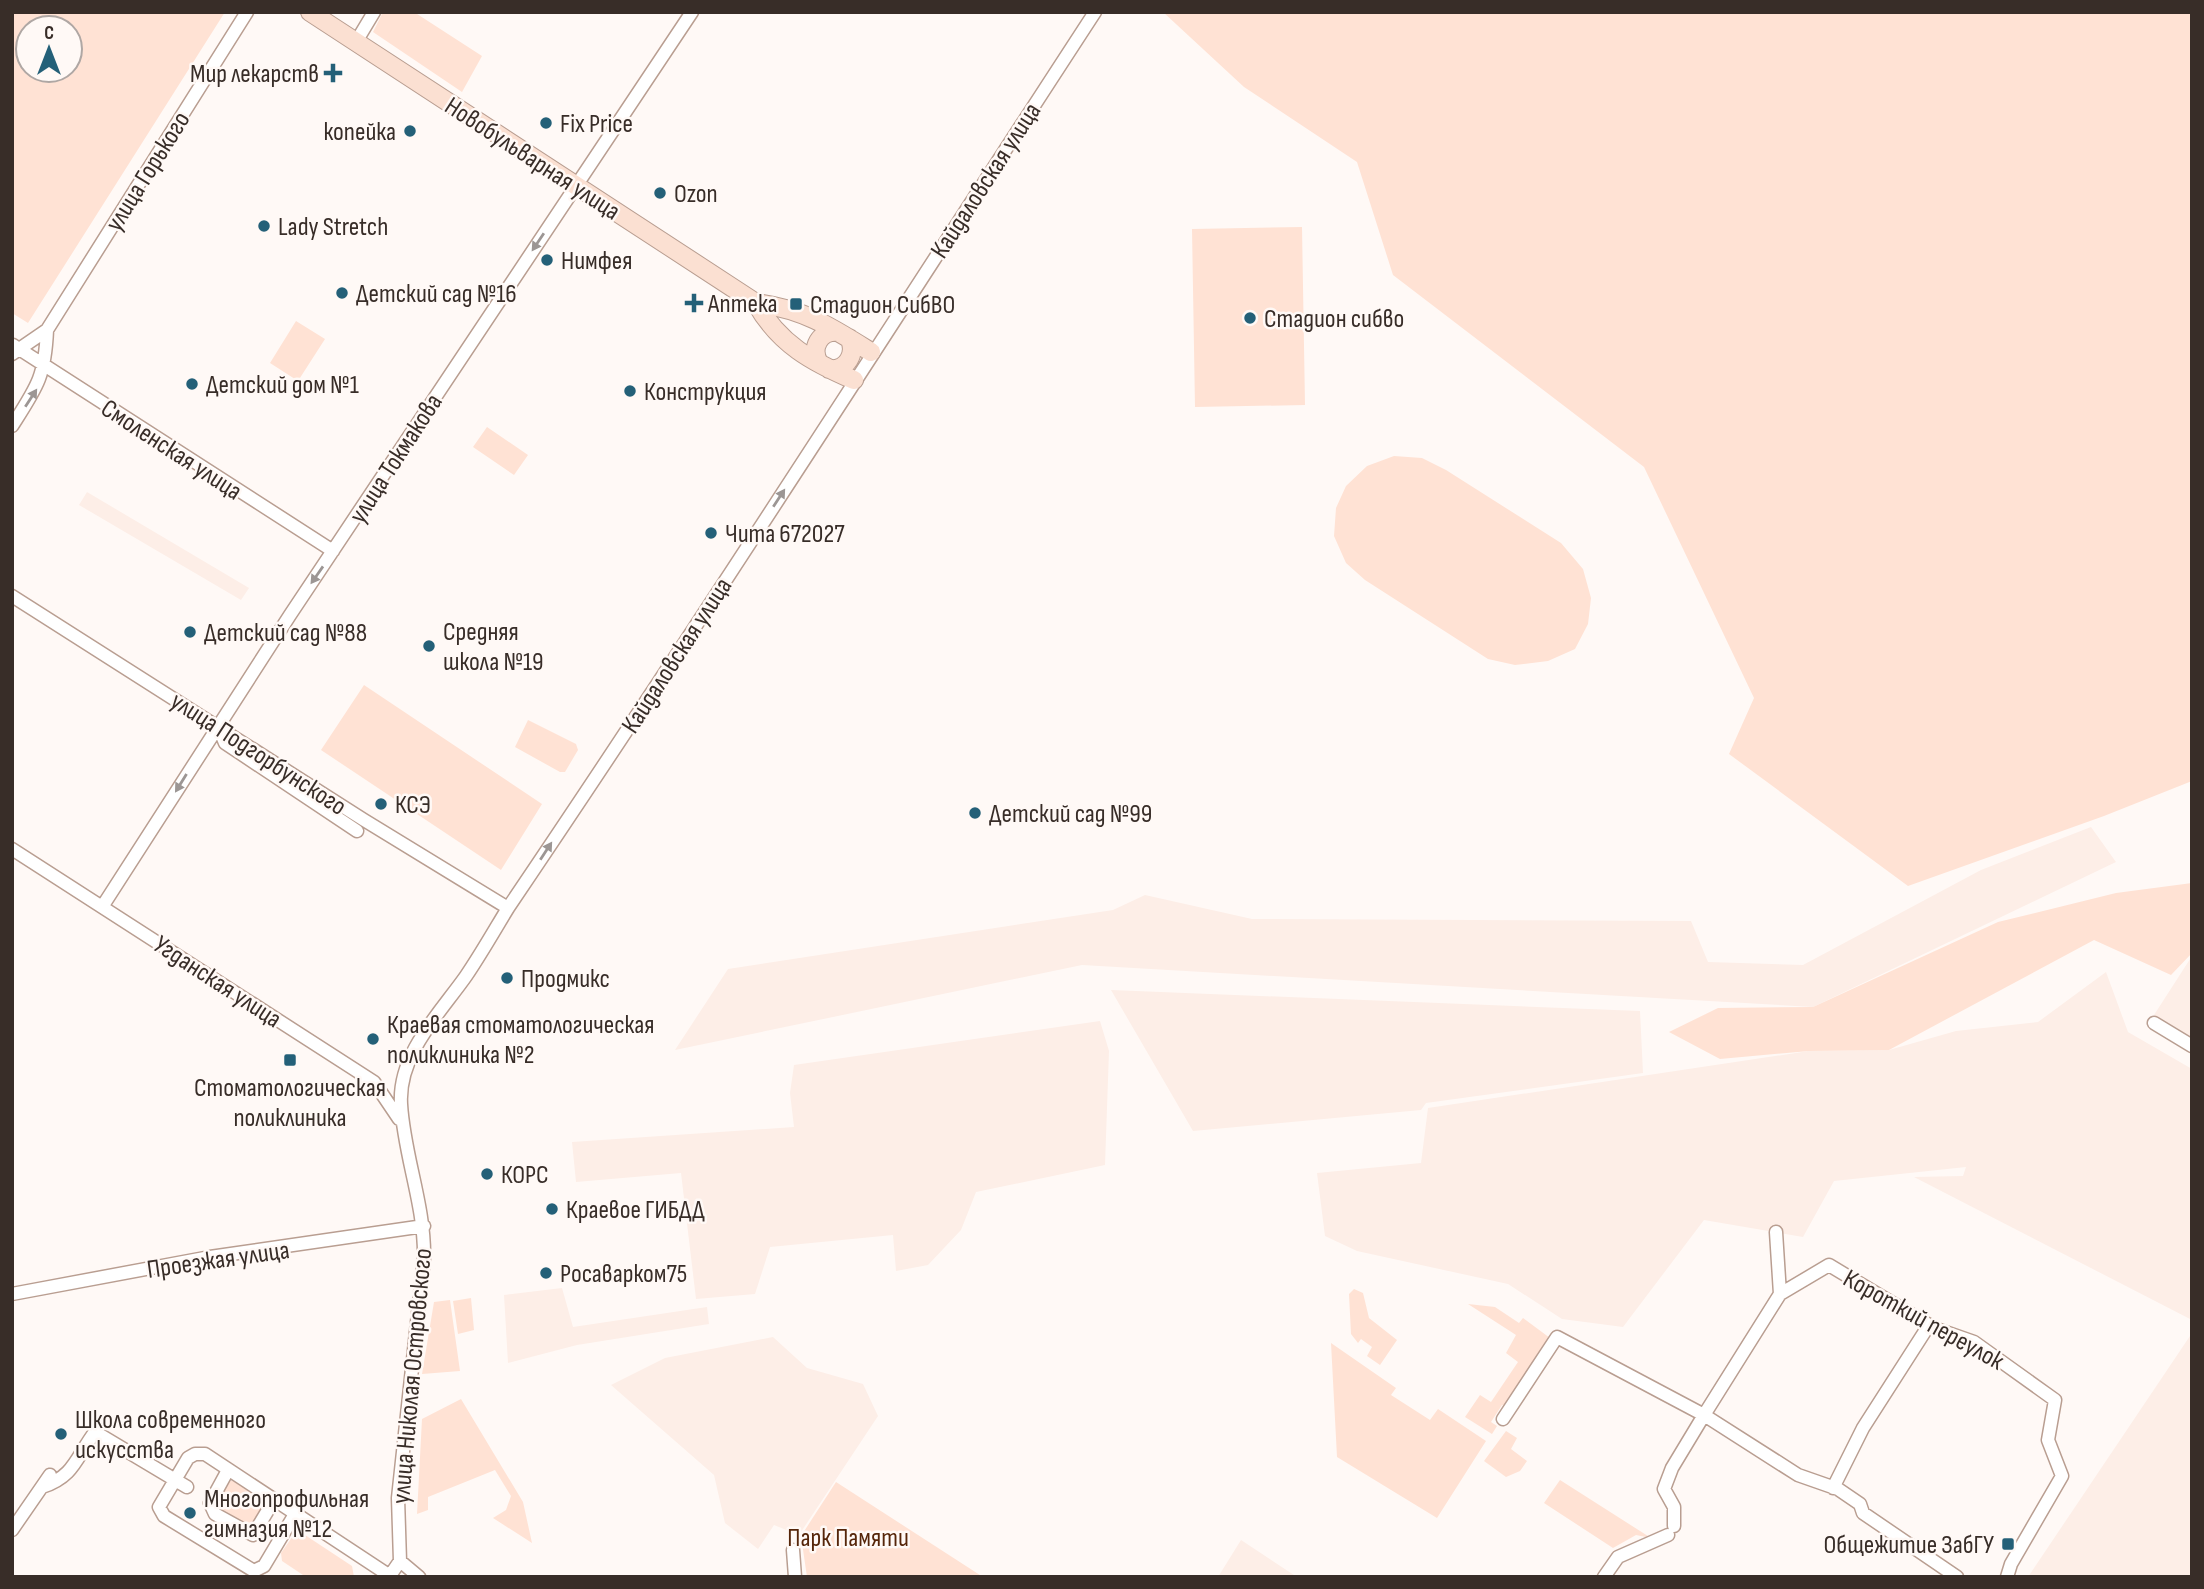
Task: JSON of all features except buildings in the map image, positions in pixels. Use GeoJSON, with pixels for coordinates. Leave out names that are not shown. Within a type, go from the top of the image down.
{"type":"FeatureCollection","features":[{"type":"Feature","properties":{"kind":"street","name":"улица Горького"},"geometry":{"type":"LineString","coordinates":[[14,349],[47,330],[247,12]]}},
{"type":"Feature","properties":{"kind":"street","name":"Новобульварная улица"},"geometry":{"type":"LineString","coordinates":[[310,12],[757,303]]}},
{"type":"Feature","properties":{"kind":"street"},"geometry":{"type":"LineString","coordinates":[[356,42],[374,12]]}},
{"type":"Feature","properties":{"kind":"street","name":"улица Токмакова"},"geometry":{"type":"LineString","coordinates":[[102,907],[333,551],[692,12]]}},
{"type":"Feature","properties":{"kind":"street","name":"Кайдаловская улица"},"geometry":{"type":"LineString","coordinates":[[405,1132],[401,1102],[403,1085],[421,1038],[466,976],[1095,12]]}},
{"type":"Feature","properties":{"kind":"street"},"geometry":{"type":"LineString","coordinates":[[757,303],[790,308],[871,352]]}},
{"type":"Feature","properties":{"kind":"street"},"geometry":{"type":"LineString","coordinates":[[757,303],[771,329],[824,366],[854,380]]}},
{"type":"Feature","properties":{"kind":"street","name":"улица Горького"},"geometry":{"type":"LineString","coordinates":[[12,426],[38,386],[45,367],[47,330]]}},
{"type":"Feature","properties":{"kind":"street"},"geometry":{"type":"LineString","coordinates":[[826,334],[844,335],[853,350],[851,357],[841,368],[824,366],[815,357],[816,344],[826,334]]}},
{"type":"Feature","properties":{"kind":"street","name":"Смоленская улица"},"geometry":{"type":"LineString","coordinates":[[14,349],[333,551]]}},
{"type":"Feature","properties":{"kind":"street","name":"улица Подгорбунского"},"geometry":{"type":"LineString","coordinates":[[12,596],[508,908]]}},
{"type":"Feature","properties":{"kind":"street"},"geometry":{"type":"LineString","coordinates":[[218,726],[225,743],[356,831]]}},
{"type":"Feature","properties":{"kind":"street","name":"Угданская улица"},"geometry":{"type":"LineString","coordinates":[[12,849],[374,1082],[392,1104],[405,1132]]}},
{"type":"Feature","properties":{"kind":"street"},"geometry":{"type":"LineString","coordinates":[[2154,1023],[2192,1046]]}},
{"type":"Feature","properties":{"kind":"street","name":"улица Николая Островского"},"geometry":{"type":"LineString","coordinates":[[400,1561],[398,1498],[424,1258],[424,1226],[405,1132]]}},
{"type":"Feature","properties":{"kind":"street","name":"Проезжая улица"},"geometry":{"type":"LineString","coordinates":[[12,1294],[210,1257],[424,1226]]}},
{"type":"Feature","properties":{"kind":"street"},"geometry":{"type":"LineString","coordinates":[[1604,1577],[1618,1557],[1671,1530],[1674,1507],[1664,1489],[1672,1468],[1780,1294],[1776,1232]]}},
{"type":"Feature","properties":{"kind":"street","name":"Короткий переулок"},"geometry":{"type":"LineString","coordinates":[[1780,1294],[1829,1265],[1929,1325],[1974,1342],[2055,1400],[2048,1440],[2062,1476],[2035,1527],[2011,1564],[2007,1577]]}},
{"type":"Feature","properties":{"kind":"street"},"geometry":{"type":"LineString","coordinates":[[1833,1488],[1863,1428],[1929,1325]]}},
{"type":"Feature","properties":{"kind":"street"},"geometry":{"type":"LineString","coordinates":[[1503,1419],[1557,1338],[1704,1415],[1798,1475],[1833,1488],[1860,1504],[1863,1513],[1957,1577]]}},
{"type":"Feature","properties":{"kind":"street"},"geometry":{"type":"LineString","coordinates":[[42,1487],[55,1483],[71,1472],[95,1432],[187,1487]]}},
{"type":"Feature","properties":{"kind":"street"},"geometry":{"type":"LineString","coordinates":[[295,1514],[264,1566],[254,1571],[160,1512],[175,1478],[194,1454],[205,1454],[389,1576],[400,1561],[419,1577]]}},
{"type":"Feature","properties":{"kind":"street"},"geometry":{"type":"LineString","coordinates":[[228,1470],[210,1503],[215,1514],[253,1535],[274,1500]]}},
{"type":"Feature","properties":{"kind":"street"},"geometry":{"type":"LineString","coordinates":[[12,1530],[50,1475]]}},
{"type":"Feature","properties":{"kind":"street"},"geometry":{"type":"LineString","coordinates":[[793,1550],[795,1577]]}},
{"type":"Feature","properties":{"kind":"shaded area"},"geometry":{"type":"Polygon","coordinates":[[[87,492],[249,588],[241,600],[79,505],[87,492]]]}},
{"type":"Feature","properties":{"kind":"shaded area"},"geometry":{"type":"Polygon","coordinates":[[[2091,827],[2116,862],[1813,1007],[1082,965],[675,1050],[728,969],[1113,910],[1145,895],[1252,919],[1691,921],[1708,962],[1803,965],[1981,870],[2091,827]]]}},
{"type":"Feature","properties":{"kind":"shaded area"},"geometry":{"type":"Polygon","coordinates":[[[2192,956],[2192,1038],[2154,1015],[2192,956]]]}},
{"type":"Feature","properties":{"kind":"shaded area"},"geometry":{"type":"Polygon","coordinates":[[[2106,972],[2128,1032],[2192,1069],[2192,1320],[1914,1177],[1963,1176],[1966,1167],[1834,1181],[1803,1237],[1704,1220],[1623,1327],[1562,1319],[1508,1284],[1357,1251],[1325,1236],[1317,1173],[1421,1163],[1428,1108],[1809,1051],[1889,1050],[1956,1031],[2038,1022],[2106,972]]]}},
{"type":"Feature","properties":{"kind":"shaded area"},"geometry":{"type":"Polygon","coordinates":[[[1111,990],[1640,1011],[1643,1073],[1426,1103],[1421,1110],[1193,1131],[1111,990]]]}},
{"type":"Feature","properties":{"kind":"shaded area"},"geometry":{"type":"Polygon","coordinates":[[[1100,1021],[1109,1051],[1105,1165],[976,1192],[961,1230],[928,1265],[896,1271],[893,1235],[770,1247],[755,1294],[696,1299],[681,1173],[576,1182],[572,1142],[794,1127],[790,1093],[794,1065],[1100,1021]]]}},
{"type":"Feature","properties":{"kind":"shaded area"},"geometry":{"type":"Polygon","coordinates":[[[562,1288],[573,1327],[707,1307],[709,1324],[577,1345],[508,1363],[504,1295],[562,1288]]]}},
{"type":"Feature","properties":{"kind":"shaded area"},"geometry":{"type":"Polygon","coordinates":[[[2192,1333],[2192,1577],[2028,1577],[2192,1333]]]}},
{"type":"Feature","properties":{"kind":"shaded area"},"geometry":{"type":"Polygon","coordinates":[[[773,1337],[807,1368],[863,1384],[878,1416],[799,1535],[774,1525],[758,1549],[725,1523],[714,1475],[611,1385],[665,1358],[773,1337]]]}},
{"type":"Feature","properties":{"kind":"shaded area"},"geometry":{"type":"Polygon","coordinates":[[[1241,1540],[1297,1577],[1218,1577],[1241,1540]]]}},
{"type":"Feature","properties":{"kind":"green space"},"geometry":{"type":"Polygon","coordinates":[[[12,12],[225,12],[28,323],[12,313],[12,12]]]}},
{"type":"Feature","properties":{"kind":"green space"},"geometry":{"type":"Polygon","coordinates":[[[383,12],[414,12],[482,56],[462,92],[373,32],[383,12]]]}},
{"type":"Feature","properties":{"kind":"green space"},"geometry":{"type":"Polygon","coordinates":[[[1163,12],[2192,12],[2192,781],[2104,816],[1908,886],[1729,754],[1754,698],[1644,467],[1393,275],[1357,162],[1244,87],[1163,12]]]}},
{"type":"Feature","properties":{"kind":"green space"},"geometry":{"type":"Polygon","coordinates":[[[1302,227],[1305,405],[1195,407],[1192,229],[1302,227]]]}},
{"type":"Feature","properties":{"kind":"green space"},"geometry":{"type":"Polygon","coordinates":[[[296,321],[325,339],[298,381],[270,363],[296,321]]]}},
{"type":"Feature","properties":{"kind":"green space"},"geometry":{"type":"Polygon","coordinates":[[[487,427],[528,455],[514,475],[473,447],[487,427]]]}},
{"type":"Feature","properties":{"kind":"green space"},"geometry":{"type":"Polygon","coordinates":[[[1394,456],[1422,458],[1446,470],[1561,543],[1583,569],[1591,598],[1588,624],[1575,649],[1548,661],[1515,665],[1488,659],[1365,580],[1346,563],[1334,536],[1336,508],[1346,486],[1367,466],[1394,456]]]}},
{"type":"Feature","properties":{"kind":"green space"},"geometry":{"type":"Polygon","coordinates":[[[364,685],[542,804],[501,870],[321,750],[364,685]]]}},
{"type":"Feature","properties":{"kind":"green space"},"geometry":{"type":"Polygon","coordinates":[[[528,720],[576,744],[578,750],[565,772],[560,772],[515,747],[528,720]]]}},
{"type":"Feature","properties":{"kind":"green space"},"geometry":{"type":"Polygon","coordinates":[[[2192,883],[2192,953],[2171,975],[2094,940],[1889,1050],[1809,1051],[1720,1059],[1669,1032],[1718,1008],[1813,1007],[1998,922],[2116,893],[2192,883]]]}},
{"type":"Feature","properties":{"kind":"green space"},"geometry":{"type":"Polygon","coordinates":[[[1354,1289],[1363,1293],[1369,1318],[1397,1340],[1380,1365],[1367,1356],[1372,1347],[1361,1339],[1358,1343],[1351,1334],[1349,1294],[1354,1289]]]}},
{"type":"Feature","properties":{"kind":"green space"},"geometry":{"type":"Polygon","coordinates":[[[471,1298],[474,1330],[458,1334],[453,1301],[471,1298]]]}},
{"type":"Feature","properties":{"kind":"green space"},"geometry":{"type":"Polygon","coordinates":[[[450,1300],[460,1371],[422,1374],[434,1302],[450,1300]]]}},
{"type":"Feature","properties":{"kind":"green space"},"geometry":{"type":"Polygon","coordinates":[[[1468,1304],[1495,1307],[1519,1323],[1523,1318],[1550,1338],[1506,1406],[1502,1405],[1491,1422],[1497,1426],[1492,1434],[1465,1417],[1480,1395],[1491,1402],[1518,1362],[1506,1353],[1516,1335],[1468,1304]]]}},
{"type":"Feature","properties":{"kind":"green space"},"geometry":{"type":"Polygon","coordinates":[[[1331,1343],[1396,1388],[1391,1395],[1430,1420],[1438,1409],[1486,1441],[1437,1518],[1337,1457],[1331,1343]]]}},
{"type":"Feature","properties":{"kind":"green space"},"geometry":{"type":"Polygon","coordinates":[[[461,1399],[523,1502],[532,1543],[493,1518],[506,1510],[511,1496],[495,1470],[428,1497],[428,1510],[417,1514],[422,1419],[461,1399]]]}},
{"type":"Feature","properties":{"kind":"green space"},"geometry":{"type":"Polygon","coordinates":[[[1506,1431],[1517,1438],[1511,1449],[1527,1461],[1520,1471],[1506,1477],[1484,1461],[1506,1431]]]}},
{"type":"Feature","properties":{"kind":"green space"},"geometry":{"type":"Polygon","coordinates":[[[1560,1480],[1651,1538],[1636,1535],[1613,1548],[1544,1503],[1560,1480]]]}},
{"type":"Feature","properties":{"kind":"green space"},"geometry":{"type":"Polygon","coordinates":[[[228,1481],[234,1481],[268,1500],[254,1530],[215,1510],[214,1499],[228,1481]]]}},
{"type":"Feature","properties":{"kind":"green space","name":"Парк Памяти"},"geometry":{"type":"Polygon","coordinates":[[[836,1482],[983,1577],[807,1577],[801,1536],[836,1482]]]}},
{"type":"Feature","properties":{"kind":"green space"},"geometry":{"type":"Polygon","coordinates":[[[295,1533],[302,1533],[352,1566],[354,1577],[306,1577],[282,1561],[281,1553],[295,1533]]]}},
{"type":"Feature","properties":{"kind":"place","name":"Мир лекарств"},"geometry":{"type":"Point","coordinates":[333,73]}},
{"type":"Feature","properties":{"kind":"place","name":"Fix Price"},"geometry":{"type":"Point","coordinates":[546,123]}},
{"type":"Feature","properties":{"kind":"place","name":"копейка"},"geometry":{"type":"Point","coordinates":[410,131]}},
{"type":"Feature","properties":{"kind":"place","name":"Ozon"},"geometry":{"type":"Point","coordinates":[660,193]}},
{"type":"Feature","properties":{"kind":"place","name":"Lady Stretch"},"geometry":{"type":"Point","coordinates":[264,226]}},
{"type":"Feature","properties":{"kind":"place","name":"Нимфея"},"geometry":{"type":"Point","coordinates":[547,260]}},
{"type":"Feature","properties":{"kind":"place","name":"Детский сад №16"},"geometry":{"type":"Point","coordinates":[342,293]}},
{"type":"Feature","properties":{"kind":"place","name":"Аптека"},"geometry":{"type":"Point","coordinates":[694,303]}},
{"type":"Feature","properties":{"kind":"place","name":"Стадион СибВО"},"geometry":{"type":"Point","coordinates":[796,304]}},
{"type":"Feature","properties":{"kind":"place","name":"Стадион сибво"},"geometry":{"type":"Point","coordinates":[1250,318]}},
{"type":"Feature","properties":{"kind":"place","name":"Детский дом №1"},"geometry":{"type":"Point","coordinates":[192,384]}},
{"type":"Feature","properties":{"kind":"place","name":"Конструкция"},"geometry":{"type":"Point","coordinates":[630,391]}},
{"type":"Feature","properties":{"kind":"place","name":"Чита 672027"},"geometry":{"type":"Point","coordinates":[711,533]}},
{"type":"Feature","properties":{"kind":"place","name":"Детский сад №88"},"geometry":{"type":"Point","coordinates":[190,632]}},
{"type":"Feature","properties":{"kind":"place","name":"Средняя школа №19"},"geometry":{"type":"Point","coordinates":[429,646]}},
{"type":"Feature","properties":{"kind":"place","name":"КСЭ"},"geometry":{"type":"Point","coordinates":[381,804]}},
{"type":"Feature","properties":{"kind":"place","name":"Детский сад №99"},"geometry":{"type":"Point","coordinates":[975,813]}},
{"type":"Feature","properties":{"kind":"place","name":"Продмикс"},"geometry":{"type":"Point","coordinates":[507,978]}},
{"type":"Feature","properties":{"kind":"place","name":"Краевая стоматологическая поликлиника №2"},"geometry":{"type":"Point","coordinates":[373,1039]}},
{"type":"Feature","properties":{"kind":"place","name":"Стоматологическая поликлиника"},"geometry":{"type":"Point","coordinates":[290,1060]}},
{"type":"Feature","properties":{"kind":"place","name":"КОРС"},"geometry":{"type":"Point","coordinates":[487,1174]}},
{"type":"Feature","properties":{"kind":"place","name":"Краевое ГИБДД"},"geometry":{"type":"Point","coordinates":[552,1209]}},
{"type":"Feature","properties":{"kind":"place","name":"Росаварком75"},"geometry":{"type":"Point","coordinates":[546,1273]}},
{"type":"Feature","properties":{"kind":"place","name":"Школа современного искусства"},"geometry":{"type":"Point","coordinates":[61,1434]}},
{"type":"Feature","properties":{"kind":"place","name":"Многопрофильная гимназия №12"},"geometry":{"type":"Point","coordinates":[190,1513]}},
{"type":"Feature","properties":{"kind":"place","name":"Общежитие ЗабГУ"},"geometry":{"type":"Point","coordinates":[2008,1544]}}]}
